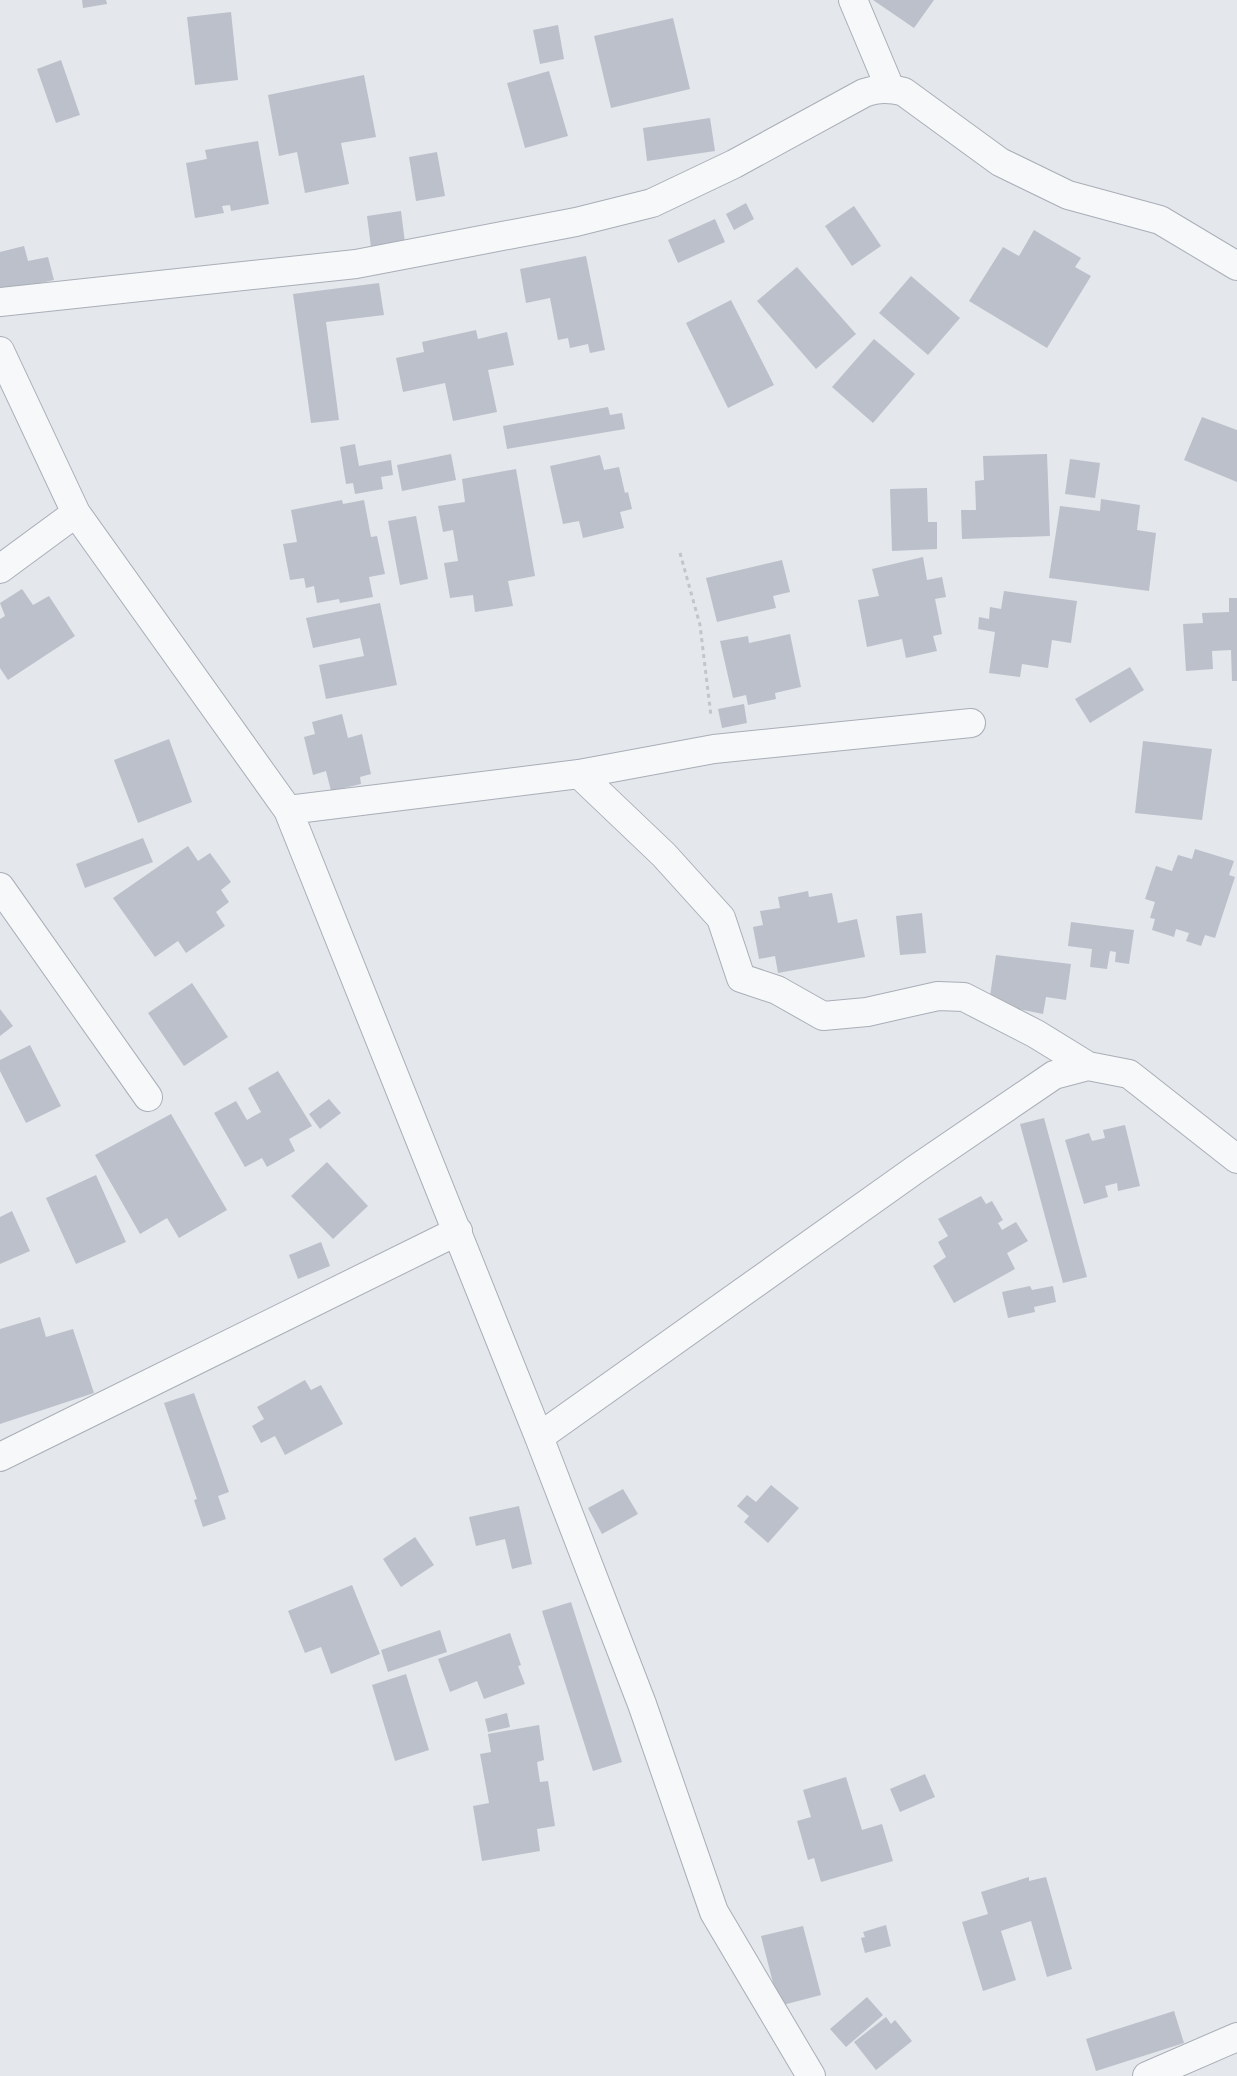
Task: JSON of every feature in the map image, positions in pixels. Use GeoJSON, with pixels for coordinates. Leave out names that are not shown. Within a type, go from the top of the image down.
{"type":"FeatureCollection","features":[{"type":"Feature","properties":{"kind":"street"},"geometry":{"type":"LineString","coordinates":[[853,0],[890,88]]}},
{"type":"Feature","properties":{"kind":"street"},"geometry":{"type":"LineString","coordinates":[[0,302],[356,264],[576,222],[652,203],[734,164],[864,93],[890,88],[904,92],[1000,162],[1036,181],[1068,195],[1160,220],[1237,266]]}},
{"type":"Feature","properties":{"kind":"street"},"geometry":{"type":"LineString","coordinates":[[0,351],[76,513],[288,810],[540,1437],[642,1704],[714,1912],[811,2076]]}},
{"type":"Feature","properties":{"kind":"street"},"geometry":{"type":"LineString","coordinates":[[0,569],[76,513]]}},
{"type":"Feature","properties":{"kind":"street"},"geometry":{"type":"LineString","coordinates":[[288,810],[579,774],[714,749],[971,723]]}},
{"type":"Feature","properties":{"kind":"street"},"geometry":{"type":"LineString","coordinates":[[579,774],[664,855],[721,918],[741,978],[777,990],[823,1016],[867,1012],[938,996],[964,997],[1036,1034],[1088,1066],[1129,1074],[1237,1159]]}},
{"type":"Feature","properties":{"kind":"street"},"geometry":{"type":"LineString","coordinates":[[0,887],[148,1097]]}},
{"type":"Feature","properties":{"kind":"street"},"geometry":{"type":"LineString","coordinates":[[540,1437],[924,1164],[1054,1076],[1088,1066]]}},
{"type":"Feature","properties":{"kind":"street"},"geometry":{"type":"LineString","coordinates":[[0,1457],[458,1231]]}},
{"type":"Feature","properties":{"kind":"street"},"geometry":{"type":"LineString","coordinates":[[1147,2076],[1237,2036]]}},
{"type":"Feature","properties":{"kind":"path"},"geometry":{"type":"LineString","coordinates":[[680,553],[700,624],[714,749]]}},
{"type":"Feature","properties":{"kind":"building"},"geometry":{"type":"Polygon","coordinates":[[[82,0],[106,0],[107,4],[83,8],[82,0]]]}},
{"type":"Feature","properties":{"kind":"building"},"geometry":{"type":"Polygon","coordinates":[[[873,0],[934,0],[914,28],[873,0]]]}},
{"type":"Feature","properties":{"kind":"building"},"geometry":{"type":"Polygon","coordinates":[[[231,12],[238,80],[195,85],[187,17],[231,12]]]}},
{"type":"Feature","properties":{"kind":"building"},"geometry":{"type":"Polygon","coordinates":[[[673,18],[690,89],[611,108],[594,36],[673,18]]]}},
{"type":"Feature","properties":{"kind":"building"},"geometry":{"type":"Polygon","coordinates":[[[558,25],[564,59],[540,64],[533,30],[558,25]]]}},
{"type":"Feature","properties":{"kind":"building"},"geometry":{"type":"Polygon","coordinates":[[[61,60],[80,115],[56,123],[37,69],[61,60]]]}},
{"type":"Feature","properties":{"kind":"building"},"geometry":{"type":"Polygon","coordinates":[[[549,71],[568,136],[525,148],[507,83],[549,71]]]}},
{"type":"Feature","properties":{"kind":"building"},"geometry":{"type":"Polygon","coordinates":[[[364,75],[376,137],[341,143],[349,184],[305,193],[297,152],[279,156],[268,95],[364,75]]]}},
{"type":"Feature","properties":{"kind":"building"},"geometry":{"type":"Polygon","coordinates":[[[710,118],[715,151],[647,161],[643,128],[710,118]]]}},
{"type":"Feature","properties":{"kind":"building"},"geometry":{"type":"Polygon","coordinates":[[[258,141],[269,204],[231,211],[230,205],[222,206],[224,213],[195,218],[186,163],[207,159],[205,150],[258,141]]]}},
{"type":"Feature","properties":{"kind":"building"},"geometry":{"type":"Polygon","coordinates":[[[437,152],[445,196],[416,201],[409,157],[437,152]]]}},
{"type":"Feature","properties":{"kind":"building"},"geometry":{"type":"Polygon","coordinates":[[[746,203],[754,219],[734,230],[726,214],[746,203]]]}},
{"type":"Feature","properties":{"kind":"building"},"geometry":{"type":"Polygon","coordinates":[[[854,206],[881,246],[852,266],[825,226],[854,206]]]}},
{"type":"Feature","properties":{"kind":"building"},"geometry":{"type":"Polygon","coordinates":[[[401,211],[405,243],[371,247],[367,216],[401,211]]]}},
{"type":"Feature","properties":{"kind":"building"},"geometry":{"type":"Polygon","coordinates":[[[715,219],[725,242],[678,263],[668,240],[715,219]]]}},
{"type":"Feature","properties":{"kind":"building"},"geometry":{"type":"Polygon","coordinates":[[[1034,230],[1081,258],[1075,267],[1091,276],[1047,348],[969,301],[1003,247],[1019,256],[1034,230]]]}},
{"type":"Feature","properties":{"kind":"building"},"geometry":{"type":"Polygon","coordinates":[[[24,246],[28,261],[48,257],[54,280],[0,292],[0,252],[24,246]]]}},
{"type":"Feature","properties":{"kind":"building"},"geometry":{"type":"Polygon","coordinates":[[[586,256],[605,350],[590,353],[588,344],[570,348],[568,338],[558,340],[550,298],[526,303],[520,269],[586,256]]]}},
{"type":"Feature","properties":{"kind":"building"},"geometry":{"type":"Polygon","coordinates":[[[797,267],[856,334],[816,369],[757,301],[797,267]]]}},
{"type":"Feature","properties":{"kind":"building"},"geometry":{"type":"Polygon","coordinates":[[[911,276],[960,318],[928,355],[879,313],[911,276]]]}},
{"type":"Feature","properties":{"kind":"building"},"geometry":{"type":"Polygon","coordinates":[[[379,283],[384,315],[326,322],[339,420],[311,423],[293,294],[379,283]]]}},
{"type":"Feature","properties":{"kind":"building"},"geometry":{"type":"Polygon","coordinates":[[[731,300],[774,385],[728,408],[686,323],[731,300]]]}},
{"type":"Feature","properties":{"kind":"building"},"geometry":{"type":"Polygon","coordinates":[[[476,330],[478,339],[507,332],[514,365],[488,370],[497,412],[453,421],[445,383],[403,392],[396,358],[424,352],[422,342],[476,330]]]}},
{"type":"Feature","properties":{"kind":"building"},"geometry":{"type":"Polygon","coordinates":[[[874,339],[915,374],[873,423],[832,387],[874,339]]]}},
{"type":"Feature","properties":{"kind":"building"},"geometry":{"type":"Polygon","coordinates":[[[608,407],[610,415],[622,413],[625,429],[507,449],[503,426],[608,407]]]}},
{"type":"Feature","properties":{"kind":"building"},"geometry":{"type":"Polygon","coordinates":[[[1202,417],[1237,430],[1237,482],[1184,460],[1202,417]]]}},
{"type":"Feature","properties":{"kind":"building"},"geometry":{"type":"Polygon","coordinates":[[[355,444],[359,466],[391,460],[393,475],[381,477],[383,489],[355,494],[353,483],[346,484],[340,447],[355,444]]]}},
{"type":"Feature","properties":{"kind":"building"},"geometry":{"type":"Polygon","coordinates":[[[451,454],[456,480],[402,491],[397,465],[451,454]]]}},
{"type":"Feature","properties":{"kind":"building"},"geometry":{"type":"Polygon","coordinates":[[[1047,454],[1050,536],[962,539],[961,510],[976,510],[975,481],[984,480],[983,456],[1047,454]]]}},
{"type":"Feature","properties":{"kind":"building"},"geometry":{"type":"Polygon","coordinates":[[[600,455],[604,470],[619,467],[625,493],[628,492],[632,509],[620,512],[624,528],[583,538],[579,521],[563,524],[550,466],[600,455]]]}},
{"type":"Feature","properties":{"kind":"building"},"geometry":{"type":"Polygon","coordinates":[[[1070,459],[1100,463],[1095,498],[1065,494],[1070,459]]]}},
{"type":"Feature","properties":{"kind":"building"},"geometry":{"type":"Polygon","coordinates":[[[516,469],[535,576],[508,581],[513,606],[475,612],[473,595],[450,598],[444,563],[458,561],[453,530],[443,532],[438,506],[465,502],[462,479],[516,469]]]}},
{"type":"Feature","properties":{"kind":"building"},"geometry":{"type":"Polygon","coordinates":[[[927,488],[928,522],[937,522],[937,549],[892,551],[890,489],[927,488]]]}},
{"type":"Feature","properties":{"kind":"building"},"geometry":{"type":"Polygon","coordinates":[[[1101,499],[1140,505],[1137,530],[1156,533],[1149,591],[1049,578],[1060,506],[1100,511],[1101,499]]]}},
{"type":"Feature","properties":{"kind":"building"},"geometry":{"type":"Polygon","coordinates":[[[342,500],[343,504],[364,500],[371,537],[377,536],[385,574],[369,577],[373,597],[340,603],[339,599],[317,603],[314,586],[306,588],[304,578],[290,580],[283,544],[297,542],[291,510],[342,500]]]}},
{"type":"Feature","properties":{"kind":"building"},"geometry":{"type":"Polygon","coordinates":[[[416,516],[428,579],[400,585],[388,521],[416,516]]]}},
{"type":"Feature","properties":{"kind":"building"},"geometry":{"type":"Polygon","coordinates":[[[923,557],[927,580],[942,577],[946,597],[935,599],[942,634],[933,636],[937,651],[906,658],[902,639],[867,647],[858,600],[879,596],[872,569],[923,557]]]}},
{"type":"Feature","properties":{"kind":"building"},"geometry":{"type":"Polygon","coordinates":[[[782,560],[790,592],[773,596],[776,608],[717,622],[706,578],[782,560]]]}},
{"type":"Feature","properties":{"kind":"building"},"geometry":{"type":"Polygon","coordinates":[[[22,589],[33,605],[49,596],[75,636],[8,680],[0,668],[0,619],[5,616],[0,603],[22,589]]]}},
{"type":"Feature","properties":{"kind":"building"},"geometry":{"type":"Polygon","coordinates":[[[1004,591],[1077,601],[1071,643],[1052,640],[1048,668],[1022,664],[1020,677],[989,673],[995,632],[978,629],[979,617],[989,619],[990,607],[1001,609],[1004,591]]]}},
{"type":"Feature","properties":{"kind":"building"},"geometry":{"type":"Polygon","coordinates":[[[1229,598],[1237,598],[1237,681],[1232,681],[1231,650],[1212,651],[1213,669],[1186,671],[1183,624],[1203,623],[1202,613],[1229,612],[1229,598]]]}},
{"type":"Feature","properties":{"kind":"building"},"geometry":{"type":"Polygon","coordinates":[[[380,603],[397,685],[326,699],[319,665],[364,656],[360,638],[313,648],[306,618],[380,603]]]}},
{"type":"Feature","properties":{"kind":"building"},"geometry":{"type":"Polygon","coordinates":[[[790,634],[801,687],[775,693],[776,699],[748,705],[746,695],[733,698],[720,641],[748,636],[749,643],[790,634]]]}},
{"type":"Feature","properties":{"kind":"building"},"geometry":{"type":"Polygon","coordinates":[[[1130,667],[1144,690],[1090,723],[1075,699],[1130,667]]]}},
{"type":"Feature","properties":{"kind":"building"},"geometry":{"type":"Polygon","coordinates":[[[744,704],[747,723],[722,728],[718,709],[744,704]]]}},
{"type":"Feature","properties":{"kind":"building"},"geometry":{"type":"Polygon","coordinates":[[[342,714],[348,738],[362,734],[371,774],[360,777],[361,784],[331,791],[326,771],[313,775],[304,737],[315,734],[312,722],[342,714]]]}},
{"type":"Feature","properties":{"kind":"building"},"geometry":{"type":"Polygon","coordinates":[[[169,739],[192,802],[138,823],[114,760],[169,739]]]}},
{"type":"Feature","properties":{"kind":"building"},"geometry":{"type":"Polygon","coordinates":[[[1143,741],[1212,749],[1202,820],[1135,813],[1143,741]]]}},
{"type":"Feature","properties":{"kind":"building"},"geometry":{"type":"Polygon","coordinates":[[[143,838],[153,862],[85,888],[76,864],[143,838]]]}},
{"type":"Feature","properties":{"kind":"building"},"geometry":{"type":"Polygon","coordinates":[[[188,846],[198,861],[210,853],[231,882],[221,890],[229,902],[216,912],[225,926],[186,953],[178,941],[155,957],[113,898],[188,846]]]}},
{"type":"Feature","properties":{"kind":"building"},"geometry":{"type":"Polygon","coordinates":[[[1195,849],[1234,861],[1229,875],[1235,877],[1215,938],[1205,935],[1201,946],[1186,941],[1189,933],[1176,929],[1174,937],[1152,930],[1155,919],[1150,918],[1155,902],[1145,899],[1156,866],[1172,871],[1178,855],[1192,859],[1195,849]]]}},
{"type":"Feature","properties":{"kind":"building"},"geometry":{"type":"Polygon","coordinates":[[[808,891],[809,897],[832,893],[838,923],[857,919],[865,957],[778,973],[775,956],[759,959],[753,927],[763,925],[760,911],[780,908],[778,897],[808,891]]]}},
{"type":"Feature","properties":{"kind":"building"},"geometry":{"type":"Polygon","coordinates":[[[922,913],[926,953],[900,955],[896,916],[922,913]]]}},
{"type":"Feature","properties":{"kind":"building"},"geometry":{"type":"Polygon","coordinates":[[[1071,922],[1134,930],[1129,964],[1115,962],[1116,952],[1110,951],[1107,969],[1090,967],[1092,949],[1068,946],[1071,922]]]}},
{"type":"Feature","properties":{"kind":"building"},"geometry":{"type":"Polygon","coordinates":[[[996,955],[1071,964],[1066,1000],[1046,997],[1043,1014],[989,1003],[996,955]]]}},
{"type":"Feature","properties":{"kind":"building"},"geometry":{"type":"Polygon","coordinates":[[[192,983],[228,1037],[184,1066],[148,1013],[192,983]]]}},
{"type":"Feature","properties":{"kind":"building"},"geometry":{"type":"Polygon","coordinates":[[[0,1009],[13,1026],[0,1036],[0,1009]]]}},
{"type":"Feature","properties":{"kind":"building"},"geometry":{"type":"Polygon","coordinates":[[[30,1045],[61,1106],[26,1123],[0,1071],[0,1060],[30,1045]]]}},
{"type":"Feature","properties":{"kind":"building"},"geometry":{"type":"Polygon","coordinates":[[[278,1071],[312,1126],[289,1139],[295,1151],[267,1167],[262,1158],[245,1167],[214,1113],[236,1101],[247,1120],[261,1112],[248,1088],[278,1071]]]}},
{"type":"Feature","properties":{"kind":"building"},"geometry":{"type":"Polygon","coordinates":[[[329,1099],[341,1113],[320,1129],[309,1114],[329,1099]]]}},
{"type":"Feature","properties":{"kind":"building"},"geometry":{"type":"Polygon","coordinates":[[[171,1114],[227,1210],[179,1238],[167,1218],[140,1234],[95,1155],[171,1114]]]}},
{"type":"Feature","properties":{"kind":"building"},"geometry":{"type":"Polygon","coordinates":[[[1044,1118],[1087,1277],[1063,1283],[1020,1124],[1044,1118]]]}},
{"type":"Feature","properties":{"kind":"building"},"geometry":{"type":"Polygon","coordinates":[[[1125,1125],[1140,1186],[1118,1191],[1117,1183],[1105,1186],[1108,1197],[1084,1204],[1065,1140],[1089,1133],[1092,1141],[1105,1138],[1103,1130],[1125,1125]]]}},
{"type":"Feature","properties":{"kind":"building"},"geometry":{"type":"Polygon","coordinates":[[[327,1162],[368,1206],[333,1239],[291,1196],[327,1162]]]}},
{"type":"Feature","properties":{"kind":"building"},"geometry":{"type":"Polygon","coordinates":[[[96,1175],[126,1242],[76,1264],[46,1198],[96,1175]]]}},
{"type":"Feature","properties":{"kind":"building"},"geometry":{"type":"Polygon","coordinates":[[[981,1196],[986,1204],[992,1201],[1003,1220],[998,1223],[1002,1230],[1016,1222],[1028,1241],[1007,1253],[1015,1269],[954,1303],[933,1266],[946,1257],[938,1242],[948,1236],[938,1219],[981,1196]]]}},
{"type":"Feature","properties":{"kind":"building"},"geometry":{"type":"Polygon","coordinates":[[[12,1211],[30,1251],[0,1264],[0,1217],[12,1211]]]}},
{"type":"Feature","properties":{"kind":"building"},"geometry":{"type":"Polygon","coordinates":[[[321,1242],[330,1266],[298,1279],[289,1255],[321,1242]]]}},
{"type":"Feature","properties":{"kind":"building"},"geometry":{"type":"Polygon","coordinates":[[[1030,1286],[1032,1290],[1053,1286],[1056,1302],[1034,1307],[1035,1312],[1008,1318],[1002,1292],[1030,1286]]]}},
{"type":"Feature","properties":{"kind":"building"},"geometry":{"type":"Polygon","coordinates":[[[40,1317],[46,1337],[73,1329],[94,1393],[0,1424],[0,1329],[40,1317]]]}},
{"type":"Feature","properties":{"kind":"building"},"geometry":{"type":"Polygon","coordinates":[[[305,1380],[311,1390],[321,1385],[343,1424],[285,1455],[275,1436],[261,1443],[252,1426],[264,1419],[257,1407],[305,1380]]]}},
{"type":"Feature","properties":{"kind":"building"},"geometry":{"type":"Polygon","coordinates":[[[194,1393],[229,1492],[218,1496],[226,1519],[203,1527],[194,1500],[197,1499],[164,1403],[194,1393]]]}},
{"type":"Feature","properties":{"kind":"building"},"geometry":{"type":"Polygon","coordinates":[[[771,1485],[799,1508],[768,1543],[744,1522],[749,1516],[737,1506],[747,1495],[756,1502],[771,1485]]]}},
{"type":"Feature","properties":{"kind":"building"},"geometry":{"type":"Polygon","coordinates":[[[623,1489],[638,1514],[602,1534],[588,1508],[623,1489]]]}},
{"type":"Feature","properties":{"kind":"building"},"geometry":{"type":"Polygon","coordinates":[[[519,1506],[532,1564],[512,1569],[505,1539],[476,1546],[469,1517],[519,1506]]]}},
{"type":"Feature","properties":{"kind":"building"},"geometry":{"type":"Polygon","coordinates":[[[415,1537],[434,1565],[401,1587],[383,1559],[415,1537]]]}},
{"type":"Feature","properties":{"kind":"building"},"geometry":{"type":"Polygon","coordinates":[[[352,1585],[380,1654],[331,1674],[321,1647],[305,1653],[288,1611],[352,1585]]]}},
{"type":"Feature","properties":{"kind":"building"},"geometry":{"type":"Polygon","coordinates":[[[571,1602],[622,1762],[593,1771],[542,1611],[571,1602]]]}},
{"type":"Feature","properties":{"kind":"building"},"geometry":{"type":"Polygon","coordinates":[[[440,1630],[447,1652],[388,1672],[381,1650],[440,1630]]]}},
{"type":"Feature","properties":{"kind":"building"},"geometry":{"type":"Polygon","coordinates":[[[510,1633],[521,1665],[518,1666],[525,1684],[484,1699],[477,1681],[450,1692],[438,1659],[510,1633]]]}},
{"type":"Feature","properties":{"kind":"building"},"geometry":{"type":"Polygon","coordinates":[[[406,1674],[429,1750],[395,1761],[372,1685],[406,1674]]]}},
{"type":"Feature","properties":{"kind":"building"},"geometry":{"type":"Polygon","coordinates":[[[507,1713],[510,1727],[488,1732],[485,1719],[507,1713]]]}},
{"type":"Feature","properties":{"kind":"building"},"geometry":{"type":"Polygon","coordinates":[[[539,1725],[544,1760],[537,1762],[540,1782],[548,1781],[555,1826],[537,1829],[540,1851],[482,1861],[473,1806],[489,1803],[480,1754],[491,1752],[488,1734],[539,1725]]]}},
{"type":"Feature","properties":{"kind":"building"},"geometry":{"type":"Polygon","coordinates":[[[925,1774],[935,1797],[900,1812],[890,1789],[925,1774]]]}},
{"type":"Feature","properties":{"kind":"building"},"geometry":{"type":"Polygon","coordinates":[[[846,1777],[862,1830],[882,1824],[893,1861],[821,1882],[814,1858],[808,1860],[797,1821],[811,1817],[803,1790],[846,1777]]]}},
{"type":"Feature","properties":{"kind":"building"},"geometry":{"type":"Polygon","coordinates":[[[1029,1877],[1029,1881],[1046,1877],[1072,1969],[1047,1977],[1031,1921],[1001,1931],[1016,1980],[983,1991],[962,1922],[988,1914],[981,1892],[1029,1877]]]}},
{"type":"Feature","properties":{"kind":"building"},"geometry":{"type":"Polygon","coordinates":[[[886,1925],[891,1946],[865,1953],[861,1938],[865,1937],[863,1932],[886,1925]]]}},
{"type":"Feature","properties":{"kind":"building"},"geometry":{"type":"Polygon","coordinates":[[[803,1926],[821,1995],[779,2006],[761,1936],[803,1926]]]}},
{"type":"Feature","properties":{"kind":"building"},"geometry":{"type":"Polygon","coordinates":[[[867,1997],[883,2015],[846,2047],[830,2029],[867,1997]]]}},
{"type":"Feature","properties":{"kind":"building"},"geometry":{"type":"Polygon","coordinates":[[[1174,2011],[1184,2043],[1096,2071],[1086,2039],[1174,2011]]]}},
{"type":"Feature","properties":{"kind":"building"},"geometry":{"type":"Polygon","coordinates":[[[886,2017],[891,2024],[895,2020],[912,2041],[876,2070],[854,2042],[886,2017]]]}}]}
